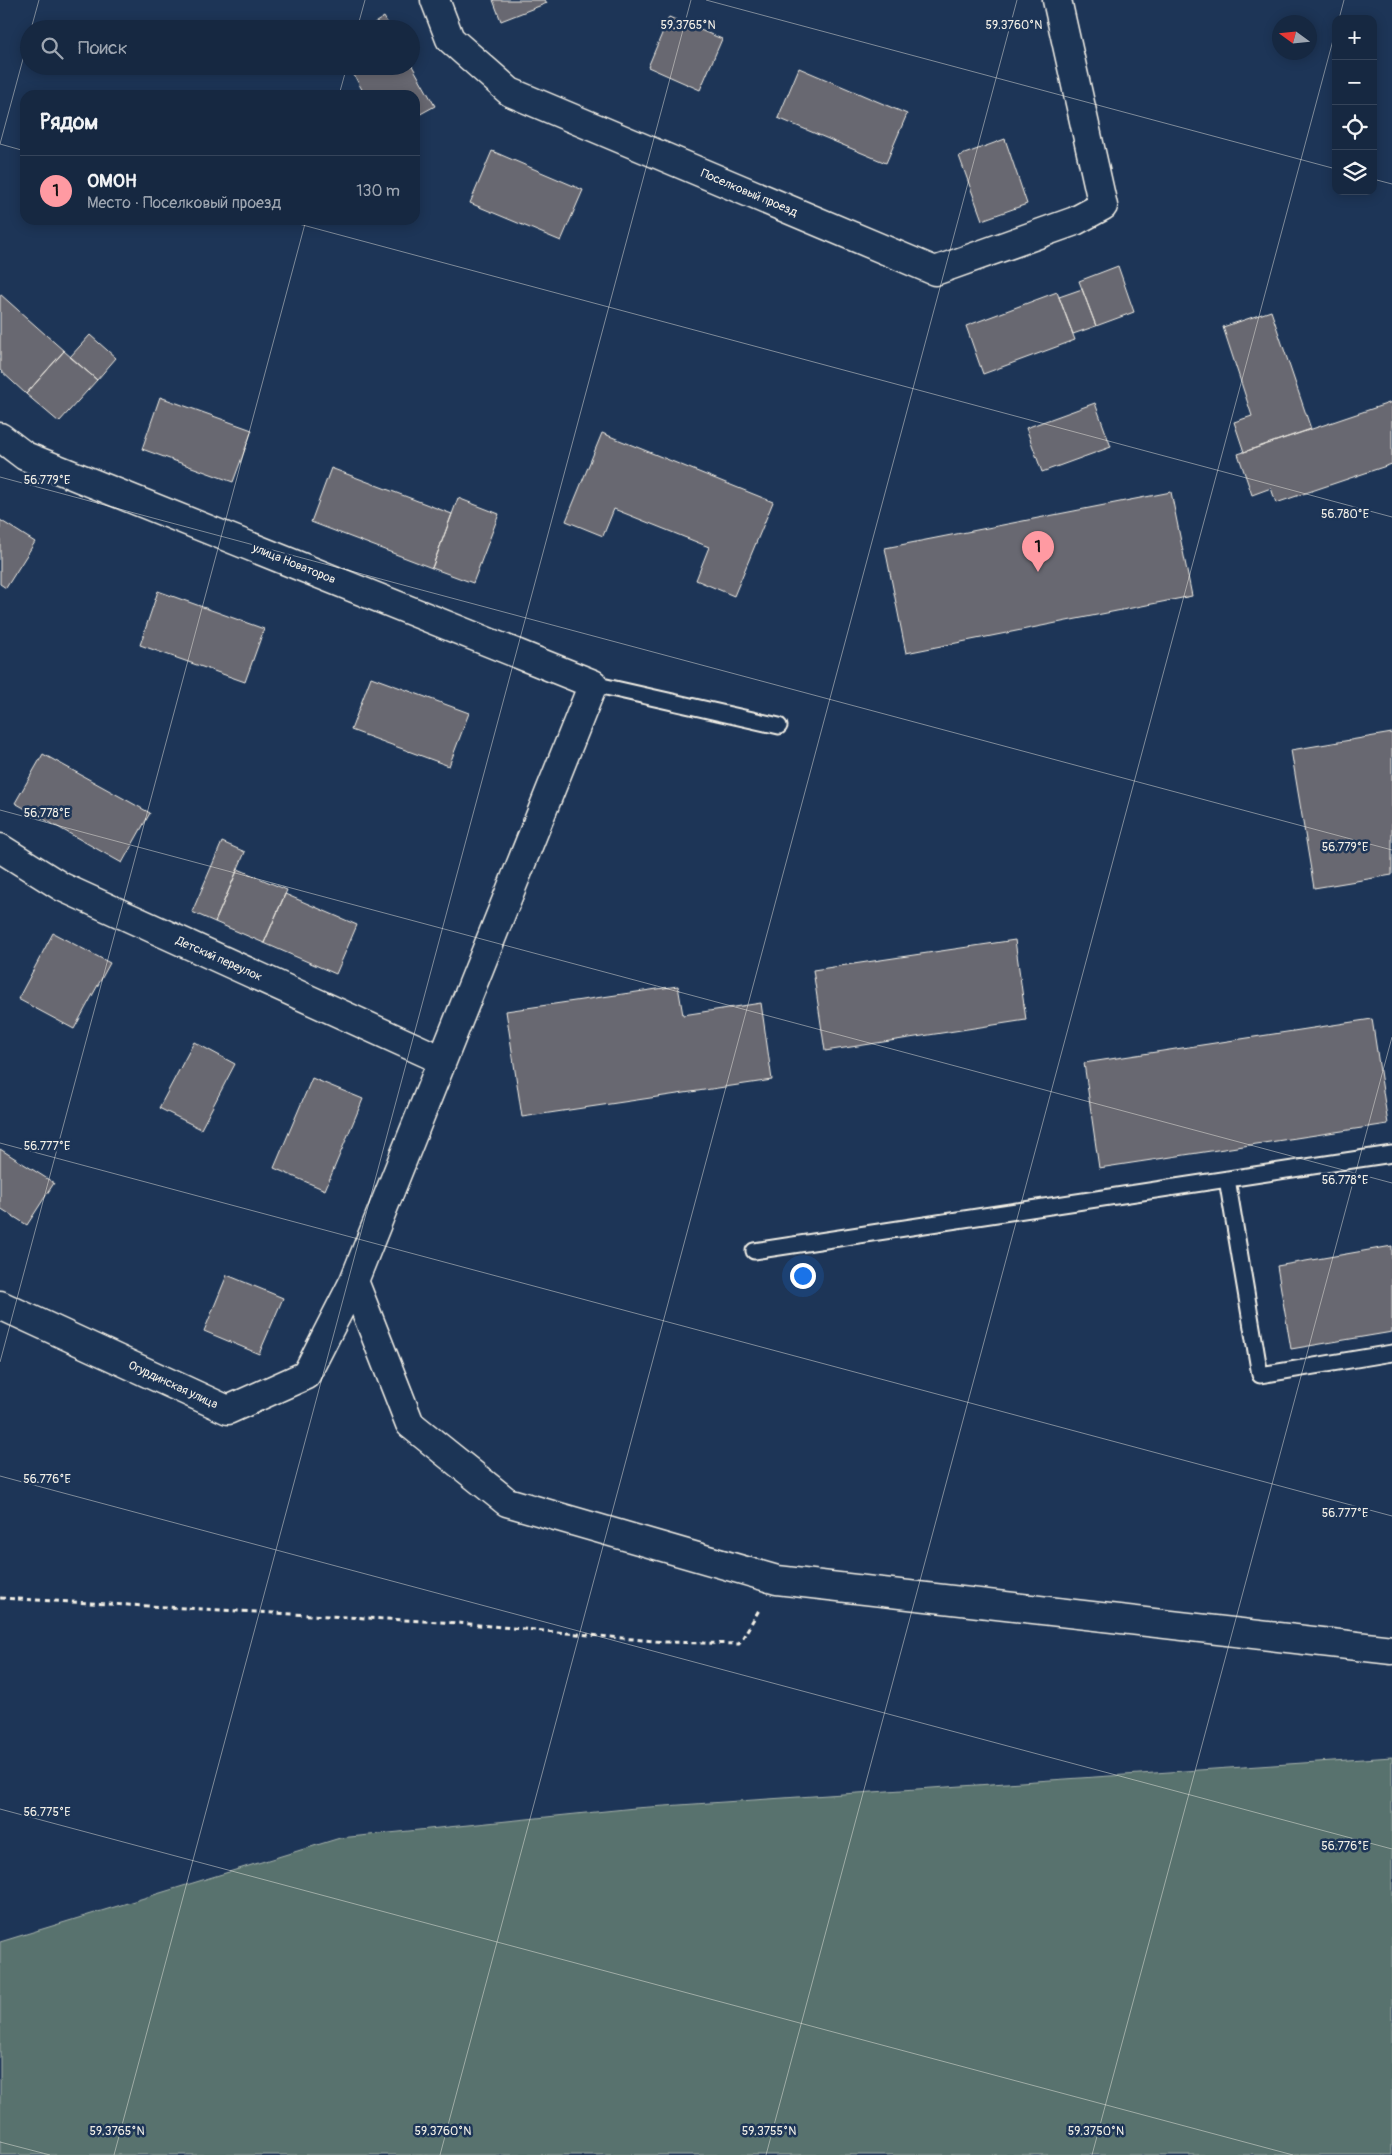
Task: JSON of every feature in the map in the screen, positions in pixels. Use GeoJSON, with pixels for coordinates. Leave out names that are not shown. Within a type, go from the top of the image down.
{"type":"FeatureCollection","features":[{"type":"Feature","properties":{"kind":"street","name":"Поселковый проезд"},"geometry":{"type":"LineString","coordinates":[[435,0],[450,39],[510,92],[936,271],[1075,221],[1103,206],[1057,0]]}},
{"type":"Feature","properties":{"kind":"street","name":"улица Новаторов"},"geometry":{"type":"LineString","coordinates":[[0,437],[25,456],[593,684]]}},
{"type":"Feature","properties":{"kind":"street","name":"Огурдинская улица"},"geometry":{"type":"LineString","coordinates":[[0,1305],[228,1410],[306,1375],[354,1281],[593,684]]}},
{"type":"Feature","properties":{"kind":"street","name":"Детский переулок"},"geometry":{"type":"LineString","coordinates":[[0,848],[62,888],[442,1060]]}},
{"type":"Feature","properties":{"kind":"street"},"geometry":{"type":"LineString","coordinates":[[354,1281],[410,1424],[507,1502],[777,1580],[1392,1650]]}},
{"type":"Feature","properties":{"kind":"lane"},"geometry":{"type":"LineString","coordinates":[[593,684],[778,726]]}},
{"type":"Feature","properties":{"kind":"lane"},"geometry":{"type":"LineString","coordinates":[[754,1251],[1392,1154]]}},
{"type":"Feature","properties":{"kind":"lane"},"geometry":{"type":"LineString","coordinates":[[1227,1179],[1260,1375],[1392,1352]]}},
{"type":"Feature","properties":{"kind":"path"},"geometry":{"type":"LineString","coordinates":[[0,1598],[458,1623],[665,1642],[739,1644],[777,1580]]}},
{"type":"Feature","properties":{"kind":"green space"},"geometry":{"type":"Polygon","coordinates":[[[1392,1757],[1392,2155],[0,2155],[0,1942],[340,1838],[635,1808],[1392,1757]]]}},
{"type":"Feature","properties":{"kind":"building"},"geometry":{"type":"Polygon","coordinates":[[[493,0],[545,0],[547,3],[501,21],[493,0]]]}},
{"type":"Feature","properties":{"kind":"building"},"geometry":{"type":"Polygon","coordinates":[[[669,17],[722,39],[700,90],[648,67],[669,17]]]}},
{"type":"Feature","properties":{"kind":"building"},"geometry":{"type":"Polygon","coordinates":[[[799,68],[907,114],[886,163],[778,118],[799,68]]]}},
{"type":"Feature","properties":{"kind":"building"},"geometry":{"type":"Polygon","coordinates":[[[354,75],[417,75],[435,106],[420,114],[420,90],[362,90],[354,75]]]}},
{"type":"Feature","properties":{"kind":"building"},"geometry":{"type":"Polygon","coordinates":[[[1005,139],[1027,204],[982,220],[959,156],[1005,139]]]}},
{"type":"Feature","properties":{"kind":"building"},"geometry":{"type":"Polygon","coordinates":[[[492,151],[583,190],[561,241],[470,203],[492,151]]]}},
{"type":"Feature","properties":{"kind":"building"},"geometry":{"type":"Polygon","coordinates":[[[1118,266],[1134,312],[1096,326],[1079,281],[1118,266]]]}},
{"type":"Feature","properties":{"kind":"building"},"geometry":{"type":"Polygon","coordinates":[[[1082,289],[1096,326],[1073,334],[1059,297],[1082,289]]]}},
{"type":"Feature","properties":{"kind":"building"},"geometry":{"type":"Polygon","coordinates":[[[1057,292],[1075,340],[983,374],[966,326],[1057,292]]]}},
{"type":"Feature","properties":{"kind":"building"},"geometry":{"type":"Polygon","coordinates":[[[0,294],[64,351],[26,394],[0,370],[0,294]]]}},
{"type":"Feature","properties":{"kind":"building"},"geometry":{"type":"Polygon","coordinates":[[[1271,311],[1311,429],[1244,452],[1234,422],[1252,416],[1223,327],[1271,311]]]}},
{"type":"Feature","properties":{"kind":"building"},"geometry":{"type":"Polygon","coordinates":[[[90,335],[116,358],[97,380],[70,357],[90,335]]]}},
{"type":"Feature","properties":{"kind":"building"},"geometry":{"type":"Polygon","coordinates":[[[64,351],[97,380],[59,422],[26,394],[64,351]]]}},
{"type":"Feature","properties":{"kind":"building"},"geometry":{"type":"Polygon","coordinates":[[[160,397],[252,430],[233,482],[142,449],[160,397]]]}},
{"type":"Feature","properties":{"kind":"building"},"geometry":{"type":"Polygon","coordinates":[[[1392,402],[1392,464],[1276,503],[1271,488],[1252,495],[1238,454],[1392,402]]]}},
{"type":"Feature","properties":{"kind":"building"},"geometry":{"type":"Polygon","coordinates":[[[1095,403],[1111,447],[1042,472],[1026,428],[1095,403]]]}},
{"type":"Feature","properties":{"kind":"building"},"geometry":{"type":"Polygon","coordinates":[[[602,433],[773,502],[734,596],[696,580],[709,547],[614,509],[603,536],[566,521],[602,433]]]}},
{"type":"Feature","properties":{"kind":"building"},"geometry":{"type":"Polygon","coordinates":[[[331,468],[452,514],[432,568],[311,522],[331,468]]]}},
{"type":"Feature","properties":{"kind":"building"},"geometry":{"type":"Polygon","coordinates":[[[1171,492],[1192,596],[906,653],[885,548],[1171,492]]]}},
{"type":"Feature","properties":{"kind":"building"},"geometry":{"type":"Polygon","coordinates":[[[458,498],[499,514],[473,583],[432,568],[458,498]]]}},
{"type":"Feature","properties":{"kind":"building"},"geometry":{"type":"Polygon","coordinates":[[[0,520],[35,542],[6,588],[0,584],[0,520]]]}},
{"type":"Feature","properties":{"kind":"building"},"geometry":{"type":"Polygon","coordinates":[[[158,591],[264,629],[245,682],[140,645],[158,591]]]}},
{"type":"Feature","properties":{"kind":"building"},"geometry":{"type":"Polygon","coordinates":[[[371,677],[469,713],[449,766],[351,730],[371,677]]]}},
{"type":"Feature","properties":{"kind":"building"},"geometry":{"type":"Polygon","coordinates":[[[1392,733],[1392,875],[1314,888],[1291,750],[1392,733]]]}},
{"type":"Feature","properties":{"kind":"building"},"geometry":{"type":"Polygon","coordinates":[[[43,754],[150,813],[122,863],[15,803],[43,754]]]}},
{"type":"Feature","properties":{"kind":"building"},"geometry":{"type":"Polygon","coordinates":[[[222,842],[245,852],[215,922],[192,912],[222,842]]]}},
{"type":"Feature","properties":{"kind":"building"},"geometry":{"type":"Polygon","coordinates":[[[238,869],[287,890],[264,943],[215,922],[238,869]]]}},
{"type":"Feature","properties":{"kind":"building"},"geometry":{"type":"Polygon","coordinates":[[[285,894],[357,925],[336,974],[264,943],[285,894]]]}},
{"type":"Feature","properties":{"kind":"building"},"geometry":{"type":"Polygon","coordinates":[[[53,933],[110,963],[74,1029],[18,999],[53,933]]]}},
{"type":"Feature","properties":{"kind":"building"},"geometry":{"type":"Polygon","coordinates":[[[1015,940],[1026,1020],[825,1051],[813,970],[1015,940]]]}},
{"type":"Feature","properties":{"kind":"building"},"geometry":{"type":"Polygon","coordinates":[[[678,986],[683,1015],[761,1003],[772,1080],[522,1117],[506,1011],[678,986]]]}},
{"type":"Feature","properties":{"kind":"building"},"geometry":{"type":"Polygon","coordinates":[[[1372,1019],[1388,1124],[1099,1168],[1084,1063],[1372,1019]]]}},
{"type":"Feature","properties":{"kind":"building"},"geometry":{"type":"Polygon","coordinates":[[[194,1042],[235,1064],[201,1129],[159,1108],[194,1042]]]}},
{"type":"Feature","properties":{"kind":"building"},"geometry":{"type":"Polygon","coordinates":[[[312,1078],[363,1099],[325,1190],[274,1168],[312,1078]]]}},
{"type":"Feature","properties":{"kind":"building"},"geometry":{"type":"Polygon","coordinates":[[[0,1149],[54,1183],[27,1225],[0,1208],[0,1149]]]}},
{"type":"Feature","properties":{"kind":"building"},"geometry":{"type":"Polygon","coordinates":[[[1392,1246],[1392,1332],[1291,1349],[1277,1266],[1392,1246]]]}},
{"type":"Feature","properties":{"kind":"building"},"geometry":{"type":"Polygon","coordinates":[[[227,1275],[283,1298],[259,1354],[204,1331],[227,1275]]]}},
{"type":"Feature","properties":{"kind":"place","name":"ОМОН"},"geometry":{"type":"Point","coordinates":[1038,572]}}]}
